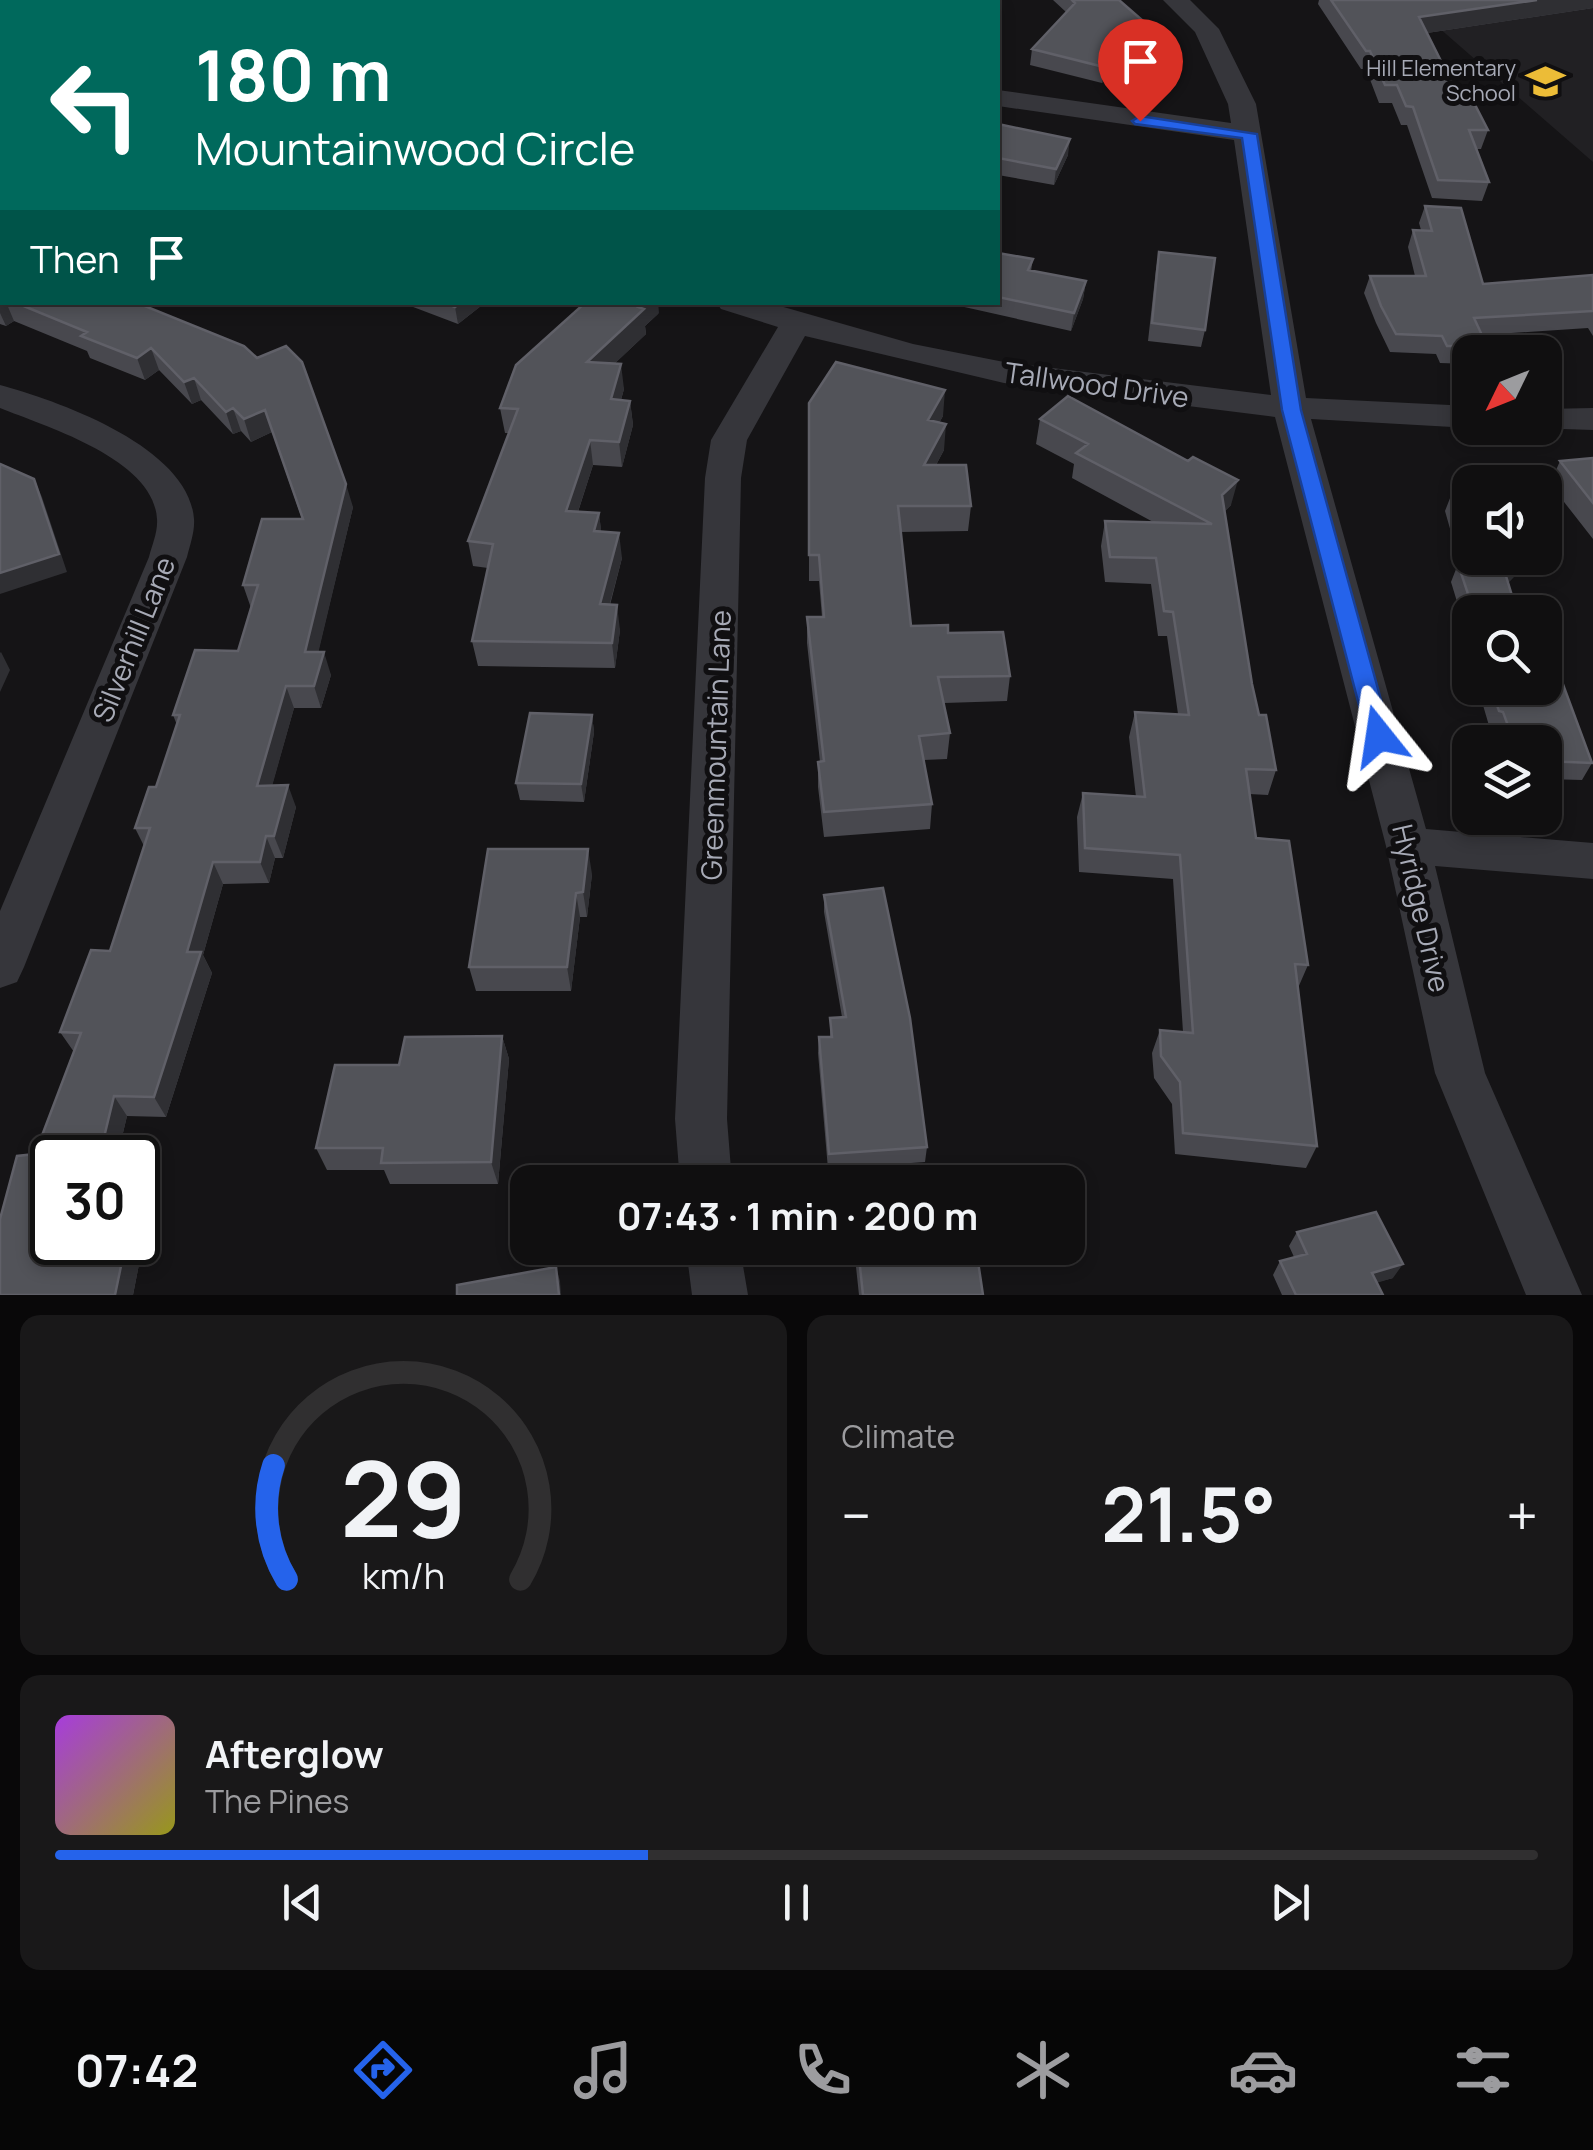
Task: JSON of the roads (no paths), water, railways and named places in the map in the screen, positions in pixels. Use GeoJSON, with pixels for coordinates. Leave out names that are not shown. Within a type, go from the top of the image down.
{"type":"FeatureCollection","features":[{"type":"Feature","properties":{"kind":"street","name":"Hyridge Drive"},"geometry":{"type":"LineString","coordinates":[[1175,0],[1206,29],[1227,64],[1249,134],[1292,410],[1408,846],[1460,1073],[1554,1295]]}},
{"type":"Feature","properties":{"kind":"street"},"geometry":{"type":"LineString","coordinates":[[1000,98],[1249,134]]}},
{"type":"Feature","properties":{"kind":"street","name":"Tallwood Drive"},"geometry":{"type":"LineString","coordinates":[[740,305],[795,325],[972,366],[1086,386],[1292,410],[1452,416]]}},
{"type":"Feature","properties":{"kind":"street","name":"Greenmountain Lane"},"geometry":{"type":"LineString","coordinates":[[705,1165],[701,1119],[723,478],[728,440],[795,325]]}},
{"type":"Feature","properties":{"kind":"street","name":"Silverhill Lane"},"geometry":{"type":"LineString","coordinates":[[0,396],[125,449],[150,466],[168,489],[176,519],[168,556],[0,967]]}},
{"type":"Feature","properties":{"kind":"street"},"geometry":{"type":"LineString","coordinates":[[1562,420],[1593,419]]}},
{"type":"Feature","properties":{"kind":"street"},"geometry":{"type":"LineString","coordinates":[[1408,846],[1593,860]]}},
{"type":"Feature","properties":{"kind":"street"},"geometry":{"type":"LineString","coordinates":[[716,1265],[720,1295]]}},
{"type":"Feature","properties":{"kind":"place","name":"Hill Elementary School"},"geometry":{"type":"Point","coordinates":[1546,81]}}]}
